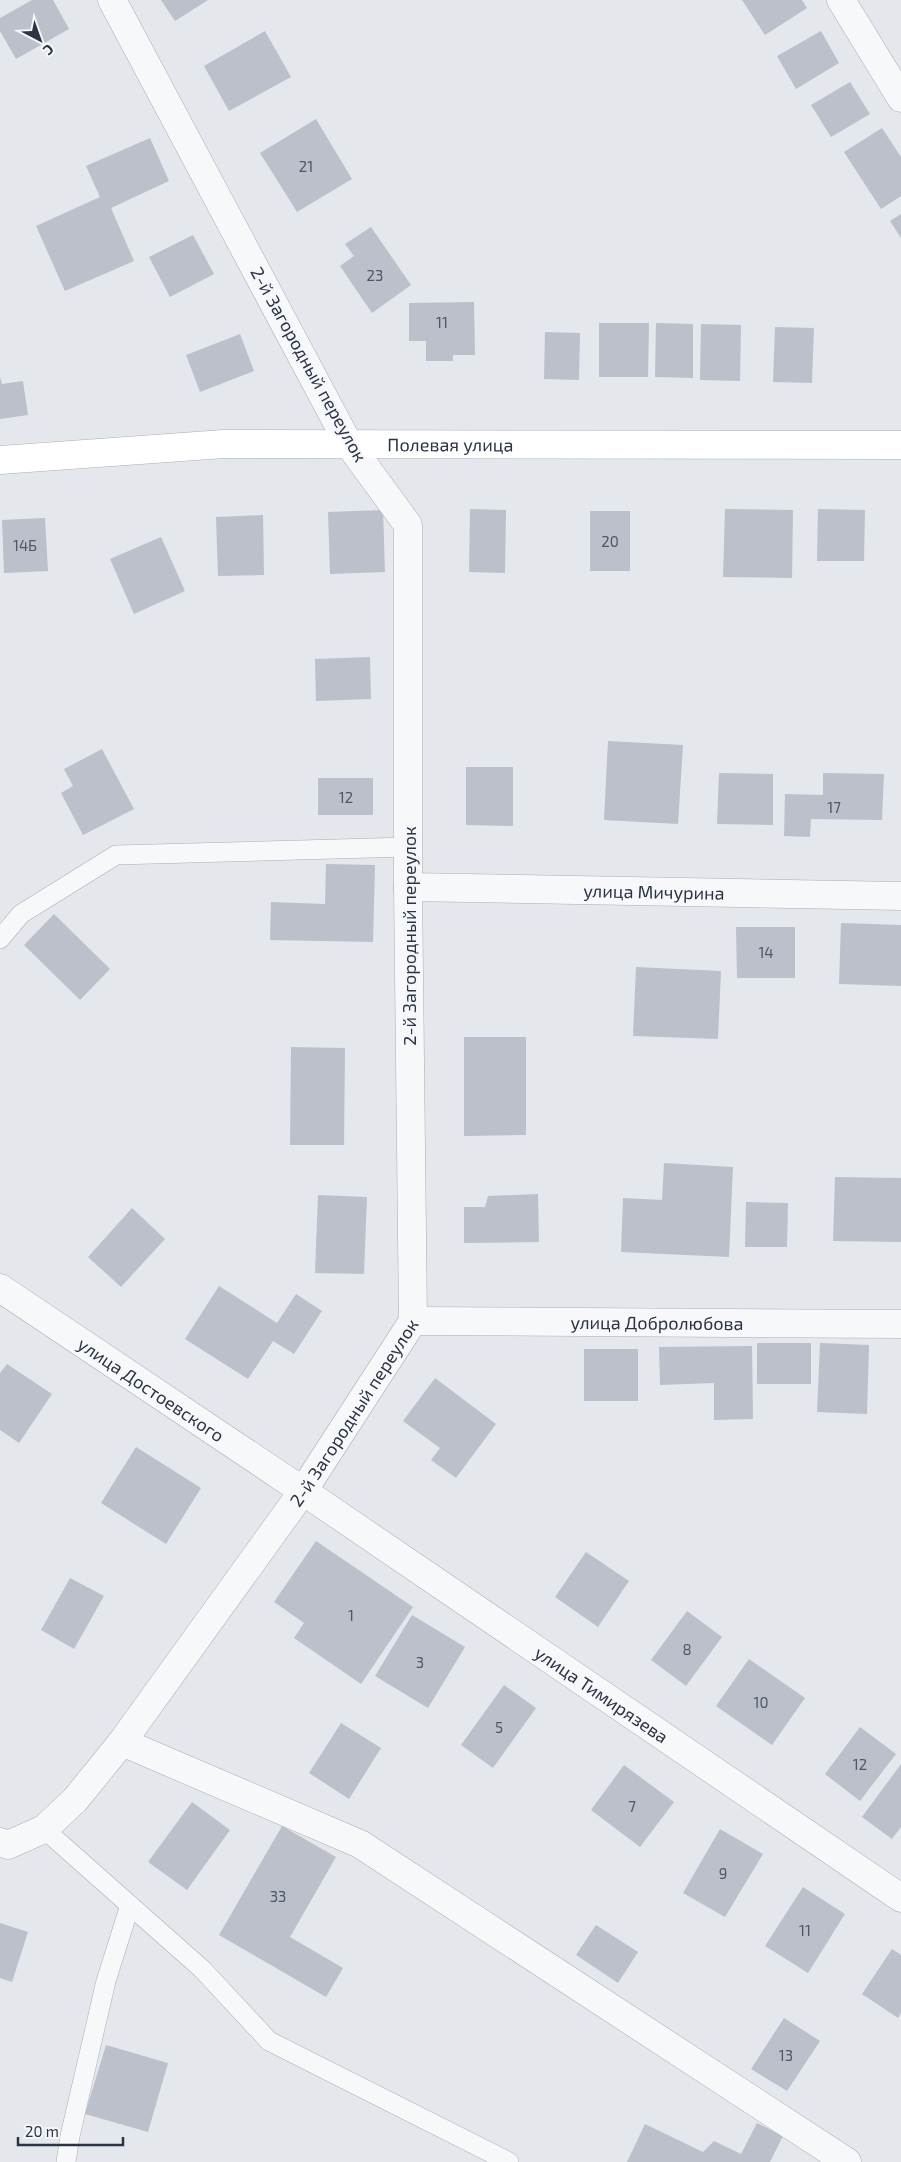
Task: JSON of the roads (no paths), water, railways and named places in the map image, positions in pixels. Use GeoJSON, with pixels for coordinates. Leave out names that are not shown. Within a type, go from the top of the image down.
{"type":"FeatureCollection","features":[{"type":"Feature","properties":{"kind":"main road","name":"Полевая улица"},"geometry":{"type":"LineString","coordinates":[[0,460],[224,444],[901,445]]}},
{"type":"Feature","properties":{"kind":"street","name":"2-й Загородный переулок"},"geometry":{"type":"LineString","coordinates":[[0,1842],[8,1845],[44,1829],[75,1800],[122,1742],[303,1491],[414,1321],[408,887],[408,525],[348,443],[112,0]]}},
{"type":"Feature","properties":{"kind":"street"},"geometry":{"type":"LineString","coordinates":[[841,0],[901,98]]}},
{"type":"Feature","properties":{"kind":"street","name":"улица Мичурина"},"geometry":{"type":"LineString","coordinates":[[408,887],[901,896]]}},
{"type":"Feature","properties":{"kind":"street","name":"улица Достоевского"},"geometry":{"type":"LineString","coordinates":[[0,1288],[303,1491]]}},
{"type":"Feature","properties":{"kind":"street","name":"улица Добролюбова"},"geometry":{"type":"LineString","coordinates":[[414,1321],[901,1324]]}},
{"type":"Feature","properties":{"kind":"street","name":"улица Тимирязева"},"geometry":{"type":"LineString","coordinates":[[303,1491],[901,1898]]}},
{"type":"Feature","properties":{"kind":"street"},"geometry":{"type":"LineString","coordinates":[[122,1742],[360,1844],[847,2162]]}},
{"type":"Feature","properties":{"kind":"lane"},"geometry":{"type":"LineString","coordinates":[[0,939],[21,914],[116,855],[408,847]]}},
{"type":"Feature","properties":{"kind":"lane"},"geometry":{"type":"LineString","coordinates":[[44,1829],[202,1969],[269,2040],[509,2162]]}},
{"type":"Feature","properties":{"kind":"lane"},"geometry":{"type":"LineString","coordinates":[[66,2162],[70,2136],[106,1981],[130,1905]]}}]}
